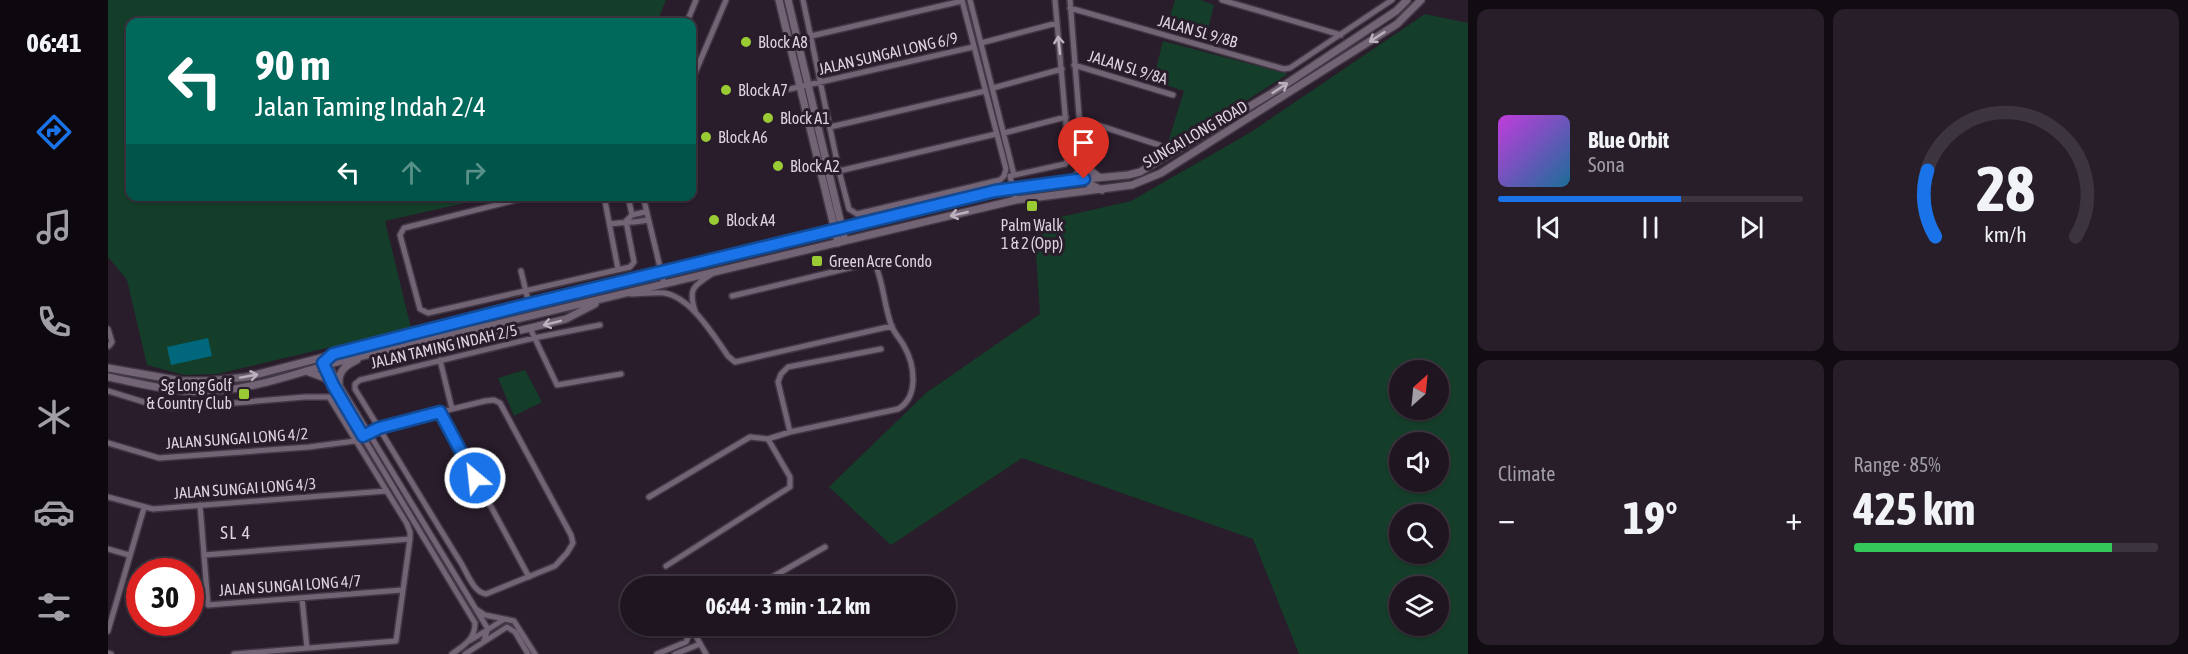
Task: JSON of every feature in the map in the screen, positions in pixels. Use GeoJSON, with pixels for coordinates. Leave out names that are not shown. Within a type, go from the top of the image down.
{"type":"FeatureCollection","features":[{"type":"Feature","properties":{"kind":"street"},"geometry":{"type":"LineString","coordinates":[[689,18],[696,0]]}},
{"type":"Feature","properties":{"kind":"street"},"geometry":{"type":"LineString","coordinates":[[696,71],[726,0]]}},
{"type":"Feature","properties":{"kind":"street"},"geometry":{"type":"LineString","coordinates":[[779,0],[839,229]]}},
{"type":"Feature","properties":{"kind":"street"},"geometry":{"type":"LineString","coordinates":[[788,0],[809,84],[842,242]]}},
{"type":"Feature","properties":{"kind":"street"},"geometry":{"type":"LineString","coordinates":[[803,0],[839,171],[849,209],[853,213],[861,214],[1000,180],[1004,176],[1006,169],[962,0],[811,36]]}},
{"type":"Feature","properties":{"kind":"street"},"geometry":{"type":"LineString","coordinates":[[970,0],[1014,175]]}},
{"type":"Feature","properties":{"kind":"street"},"geometry":{"type":"LineString","coordinates":[[1016,201],[1010,176],[1065,164],[1069,158],[1055,0]]}},
{"type":"Feature","properties":{"kind":"street"},"geometry":{"type":"LineString","coordinates":[[1070,0],[1084,179],[1080,187],[1071,194]]}},
{"type":"Feature","properties":{"kind":"street"},"geometry":{"type":"LineString","coordinates":[[1222,0],[1341,35],[1392,0]]}},
{"type":"Feature","properties":{"kind":"street","name":"SUNGAI LONG ROAD"},"geometry":{"type":"LineString","coordinates":[[108,377],[187,391],[222,390],[304,371],[324,362],[333,354],[839,229],[1013,188],[1128,175],[1155,164],[1277,90],[1396,11],[1407,0]]}},
{"type":"Feature","properties":{"kind":"street","name":"SUNGAI LONG ROAD"},"geometry":{"type":"LineString","coordinates":[[108,368],[182,381],[247,377],[364,356],[1016,201],[1132,185],[1161,173],[1397,24],[1421,0]]}},
{"type":"Feature","properties":{"kind":"street","name":"JALAN SL 9/8B"},"geometry":{"type":"LineString","coordinates":[[1070,8],[1284,69],[1290,68],[1341,35]]}},
{"type":"Feature","properties":{"kind":"street"},"geometry":{"type":"LineString","coordinates":[[981,43],[1057,23]]}},
{"type":"Feature","properties":{"kind":"street","name":"JALAN SUNGAI LONG 6/9"},"geometry":{"type":"LineString","coordinates":[[789,89],[973,47]]}},
{"type":"Feature","properties":{"kind":"street","name":"JALAN SL 9/8A"},"geometry":{"type":"LineString","coordinates":[[1074,65],[1173,95]]}},
{"type":"Feature","properties":{"kind":"street"},"geometry":{"type":"LineString","coordinates":[[993,88],[1062,69]]}},
{"type":"Feature","properties":{"kind":"street"},"geometry":{"type":"LineString","coordinates":[[830,127],[985,91]]}},
{"type":"Feature","properties":{"kind":"street"},"geometry":{"type":"LineString","coordinates":[[1004,133],[1066,117]]}},
{"type":"Feature","properties":{"kind":"street"},"geometry":{"type":"LineString","coordinates":[[1079,119],[1159,145]]}},
{"type":"Feature","properties":{"kind":"street"},"geometry":{"type":"LineString","coordinates":[[839,171],[996,134]]}},
{"type":"Feature","properties":{"kind":"street"},"geometry":{"type":"LineString","coordinates":[[1083,166],[1099,177]]}},
{"type":"Feature","properties":{"kind":"street"},"geometry":{"type":"LineString","coordinates":[[1073,180],[1083,166]]}},
{"type":"Feature","properties":{"kind":"street"},"geometry":{"type":"LineString","coordinates":[[1084,179],[1101,190]]}},
{"type":"Feature","properties":{"kind":"street"},"geometry":{"type":"LineString","coordinates":[[512,201],[404,228],[400,235],[420,309],[428,313],[630,267],[634,262],[626,221]]}},
{"type":"Feature","properties":{"kind":"street"},"geometry":{"type":"LineString","coordinates":[[605,201],[618,269]]}},
{"type":"Feature","properties":{"kind":"street"},"geometry":{"type":"LineString","coordinates":[[629,201],[632,214]]}},
{"type":"Feature","properties":{"kind":"street"},"geometry":{"type":"LineString","coordinates":[[644,201],[664,284]]}},
{"type":"Feature","properties":{"kind":"street"},"geometry":{"type":"LineString","coordinates":[[626,221],[632,214],[645,212]]}},
{"type":"Feature","properties":{"kind":"street"},"geometry":{"type":"LineString","coordinates":[[883,219],[886,231]]}},
{"type":"Feature","properties":{"kind":"street"},"geometry":{"type":"LineString","coordinates":[[610,224],[648,220]]}},
{"type":"Feature","properties":{"kind":"street"},"geometry":{"type":"LineString","coordinates":[[649,497],[750,437],[768,439],[790,432],[898,409],[906,404],[912,386],[910,361],[892,326],[875,264],[732,296]]}},
{"type":"Feature","properties":{"kind":"street"},"geometry":{"type":"LineString","coordinates":[[521,271],[526,289],[525,305]]}},
{"type":"Feature","properties":{"kind":"street"},"geometry":{"type":"LineString","coordinates":[[696,313],[692,292],[694,286],[713,273]]}},
{"type":"Feature","properties":{"kind":"street"},"geometry":{"type":"LineString","coordinates":[[518,291],[525,305]]}},
{"type":"Feature","properties":{"kind":"street"},"geometry":{"type":"LineString","coordinates":[[626,293],[664,293],[677,297],[696,313],[735,362],[892,326]]}},
{"type":"Feature","properties":{"kind":"street"},"geometry":{"type":"LineString","coordinates":[[392,349],[470,342],[530,328],[566,319],[605,299]]}},
{"type":"Feature","properties":{"kind":"street","name":"JALAN TAMING INDAH 2/5"},"geometry":{"type":"LineString","coordinates":[[379,428],[355,389],[355,384],[360,380],[534,338],[600,325]]}},
{"type":"Feature","properties":{"kind":"street"},"geometry":{"type":"LineString","coordinates":[[108,328],[112,342],[108,345]]}},
{"type":"Feature","properties":{"kind":"street"},"geometry":{"type":"LineString","coordinates":[[530,328],[557,385],[621,374]]}},
{"type":"Feature","properties":{"kind":"street"},"geometry":{"type":"LineString","coordinates":[[790,432],[778,382],[781,374],[788,367],[881,349]]}},
{"type":"Feature","properties":{"kind":"street"},"geometry":{"type":"LineString","coordinates":[[336,384],[342,369],[364,356]]}},
{"type":"Feature","properties":{"kind":"street"},"geometry":{"type":"LineString","coordinates":[[440,360],[452,409]]}},
{"type":"Feature","properties":{"kind":"street"},"geometry":{"type":"LineString","coordinates":[[324,362],[475,623],[488,633]]}},
{"type":"Feature","properties":{"kind":"street"},"geometry":{"type":"LineString","coordinates":[[273,379],[280,370],[289,375]]}},
{"type":"Feature","properties":{"kind":"street"},"geometry":{"type":"LineString","coordinates":[[304,371],[317,374],[336,384]]}},
{"type":"Feature","properties":{"kind":"street"},"geometry":{"type":"LineString","coordinates":[[108,391],[160,407],[175,408],[326,397],[331,400],[407,524],[410,539],[396,641],[234,654]]}},
{"type":"Feature","properties":{"kind":"street","name":"JALAN SUNGAI LONG 4/2"},"geometry":{"type":"LineString","coordinates":[[108,443],[159,458],[309,447],[356,441],[379,428],[494,400],[500,403],[571,535],[573,543],[567,554],[555,566],[529,577]]}},
{"type":"Feature","properties":{"kind":"street"},"geometry":{"type":"LineString","coordinates":[[379,428],[477,591],[486,594],[529,577],[440,412]]}},
{"type":"Feature","properties":{"kind":"street"},"geometry":{"type":"LineString","coordinates":[[366,435],[488,633]]}},
{"type":"Feature","properties":{"kind":"street"},"geometry":{"type":"LineString","coordinates":[[666,566],[790,487],[790,477],[768,439]]}},
{"type":"Feature","properties":{"kind":"street","name":"JALAN SUNGAI LONG 4/3"},"geometry":{"type":"LineString","coordinates":[[108,497],[144,508],[386,491]]}},
{"type":"Feature","properties":{"kind":"street","name":"JALAN SUNGAI LONG 4/7"},"geometry":{"type":"LineString","coordinates":[[200,505],[208,605],[402,590]]}},
{"type":"Feature","properties":{"kind":"street"},"geometry":{"type":"LineString","coordinates":[[108,631],[144,508]]}},
{"type":"Feature","properties":{"kind":"street"},"geometry":{"type":"LineString","coordinates":[[204,555],[410,539]]}},
{"type":"Feature","properties":{"kind":"street"},"geometry":{"type":"LineString","coordinates":[[775,576],[825,547]]}},
{"type":"Feature","properties":{"kind":"street"},"geometry":{"type":"LineString","coordinates":[[108,549],[129,555]]}},
{"type":"Feature","properties":{"kind":"street"},"geometry":{"type":"LineString","coordinates":[[302,597],[307,648]]}},
{"type":"Feature","properties":{"kind":"street"},"geometry":{"type":"LineString","coordinates":[[108,601],[116,603]]}},
{"type":"Feature","properties":{"kind":"street"},"geometry":{"type":"LineString","coordinates":[[471,604],[481,614],[514,621],[535,654]]}},
{"type":"Feature","properties":{"kind":"street"},"geometry":{"type":"LineString","coordinates":[[465,654],[484,640],[488,633],[503,620]]}},
{"type":"Feature","properties":{"kind":"street"},"geometry":{"type":"LineString","coordinates":[[469,642],[474,633],[475,623]]}},
{"type":"Feature","properties":{"kind":"street"},"geometry":{"type":"LineString","coordinates":[[452,654],[469,642],[507,627],[512,629],[528,654]]}},
{"type":"Feature","properties":{"kind":"street"},"geometry":{"type":"LineString","coordinates":[[657,654],[686,642],[690,636]]}},
{"type":"Feature","properties":{"kind":"street"},"geometry":{"type":"LineString","coordinates":[[696,636],[706,654]]}},
{"type":"Feature","properties":{"kind":"street"},"geometry":{"type":"LineString","coordinates":[[675,654],[700,644]]}},
{"type":"Feature","properties":{"kind":"green space"},"geometry":{"type":"Polygon","coordinates":[[[108,0],[666,0],[659,18],[126,18],[126,201],[473,201],[385,221],[411,328],[217,374],[184,375],[147,365],[127,280],[108,257],[108,0]]]}},
{"type":"Feature","properties":{"kind":"green space"},"geometry":{"type":"Polygon","coordinates":[[[1175,0],[1201,0],[1214,5],[1205,41],[1166,30],[1175,0]]]}},
{"type":"Feature","properties":{"kind":"green space"},"geometry":{"type":"Polygon","coordinates":[[[1425,14],[1468,23],[1468,654],[1299,654],[1253,539],[1022,458],[891,545],[829,487],[926,393],[1040,314],[1034,223],[1131,201],[1251,132],[1425,14]]]}},
{"type":"Feature","properties":{"kind":"green space"},"geometry":{"type":"Polygon","coordinates":[[[1163,41],[1288,74],[1165,152],[1184,91],[1153,81],[1163,41]]]}},
{"type":"Feature","properties":{"kind":"green space"},"geometry":{"type":"Polygon","coordinates":[[[525,370],[542,402],[514,416],[498,378],[525,370]]]}},
{"type":"Feature","properties":{"kind":"water"},"geometry":{"type":"Polygon","coordinates":[[[208,338],[212,356],[171,365],[167,347],[208,338]]]}},
{"type":"Feature","properties":{"kind":"place","name":"Block A8"},"geometry":{"type":"Point","coordinates":[746,42]}},
{"type":"Feature","properties":{"kind":"place","name":"Block A7"},"geometry":{"type":"Point","coordinates":[726,90]}},
{"type":"Feature","properties":{"kind":"place","name":"Block A1"},"geometry":{"type":"Point","coordinates":[768,118]}},
{"type":"Feature","properties":{"kind":"place","name":"Block A6"},"geometry":{"type":"Point","coordinates":[706,137]}},
{"type":"Feature","properties":{"kind":"place","name":"Block A2"},"geometry":{"type":"Point","coordinates":[778,166]}},
{"type":"Feature","properties":{"kind":"place","name":"Palm Walk 1 & 2 (Opp)"},"geometry":{"type":"Point","coordinates":[1032,206]}},
{"type":"Feature","properties":{"kind":"place","name":"Block A4"},"geometry":{"type":"Point","coordinates":[714,220]}},
{"type":"Feature","properties":{"kind":"place","name":"Green Acre Condo"},"geometry":{"type":"Point","coordinates":[817,261]}},
{"type":"Feature","properties":{"kind":"place","name":"Sg Long Golf & Country Club"},"geometry":{"type":"Point","coordinates":[244,394]}},
{"type":"Feature","properties":{"kind":"district","name":"SL 4"},"geometry":{"type":"Point","coordinates":[236,532]}},
{"type":"Feature","properties":{"kind":"route"},"geometry":{"type":"LineString","coordinates":[[475,478],[440,412],[379,428],[363,436],[333,385],[323,365],[325,360],[333,354],[521,306],[995,191],[1084,179]]}}]}
